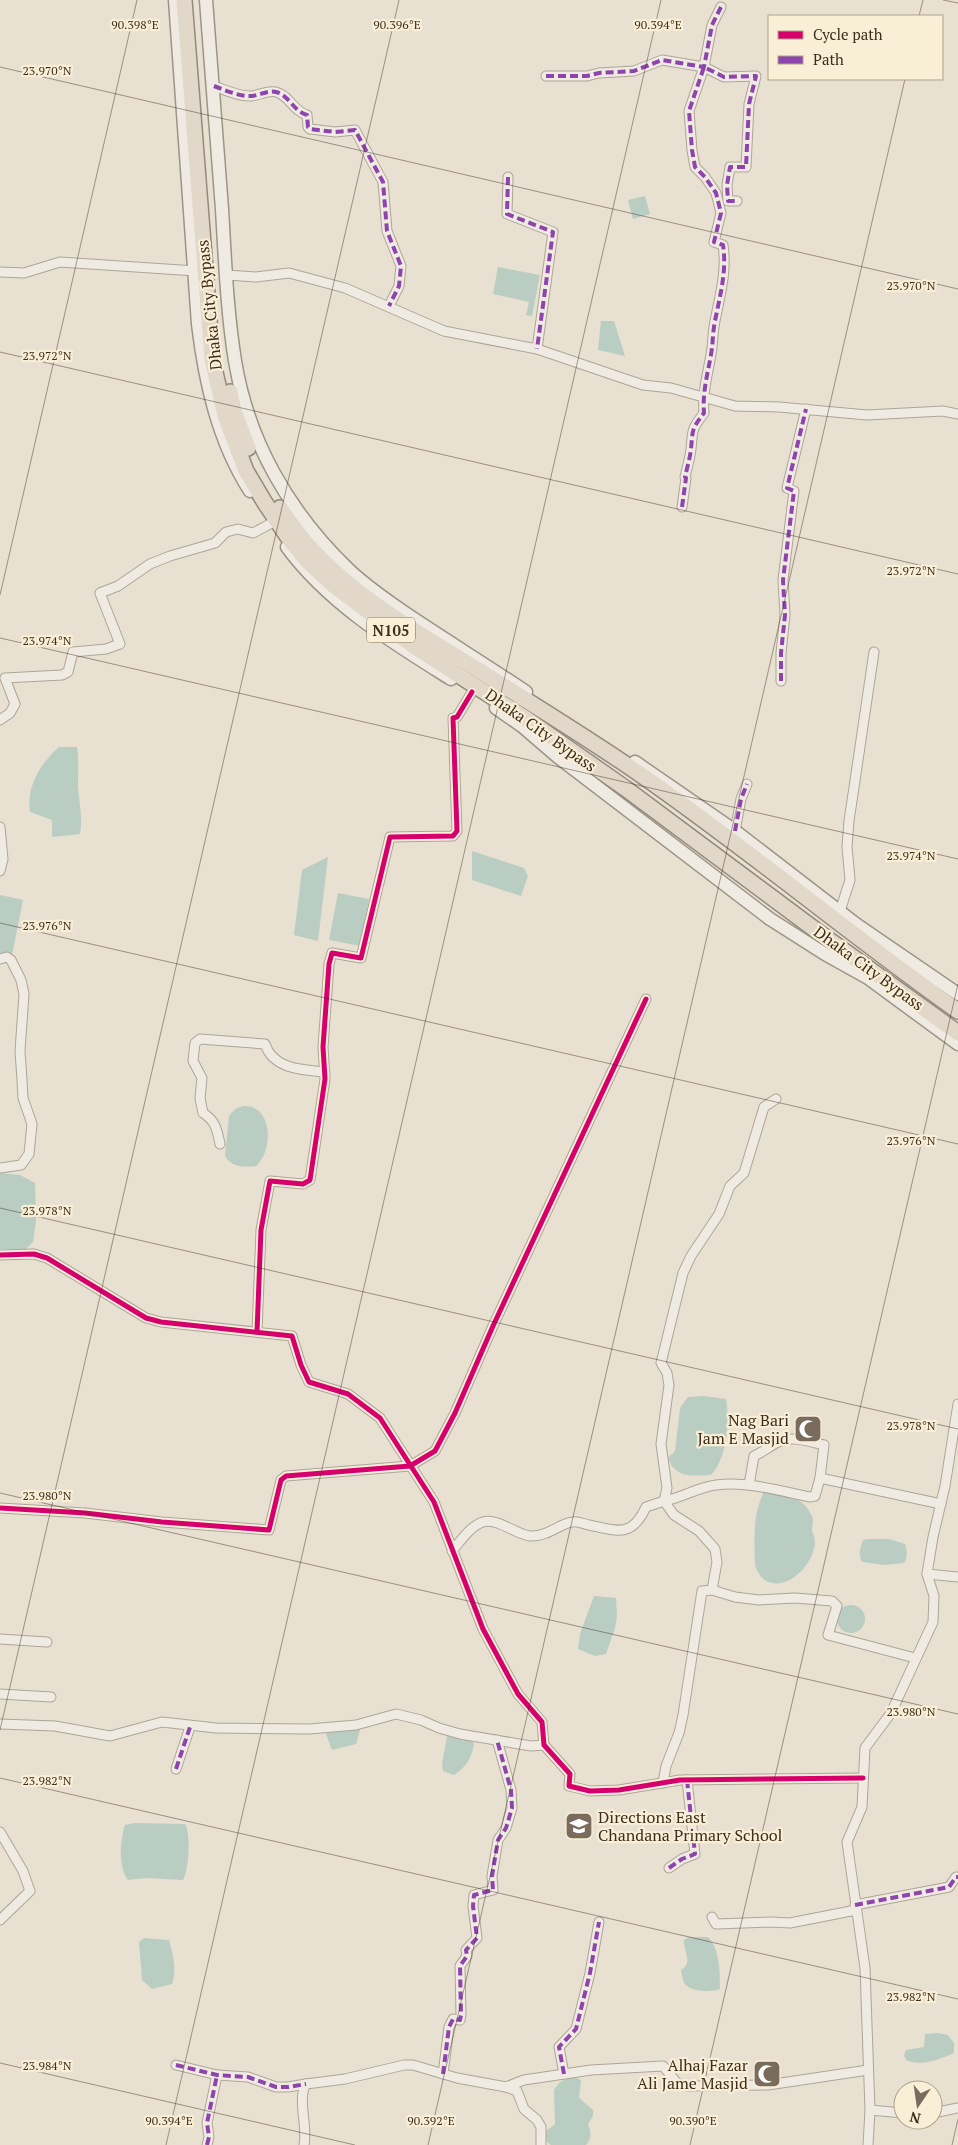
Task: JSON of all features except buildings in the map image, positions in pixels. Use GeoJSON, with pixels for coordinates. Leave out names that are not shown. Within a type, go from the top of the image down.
{"type":"FeatureCollection","features":[{"type":"Feature","properties":{"kind":"highway","name":"Dhaka City Bypass"},"geometry":{"type":"LineString","coordinates":[[184,0],[212,360],[225,416],[246,471],[264,503],[290,540],[307,561],[356,604],[415,647],[526,718],[625,788],[824,937],[958,1033]]}},
{"type":"Feature","properties":{"kind":"highway","name":"Dhaka City Bypass"},"geometry":{"type":"LineString","coordinates":[[193,0],[222,358],[234,411],[256,468],[284,515],[314,552],[362,594],[422,636],[636,772],[778,875],[898,969],[958,1011]]}},
{"type":"Feature","properties":{"kind":"main road"},"geometry":{"type":"LineString","coordinates":[[175,0],[202,359],[218,420],[240,475],[270,524],[301,566],[326,592],[412,654],[522,726],[558,757],[770,919],[825,954],[868,978],[958,1044]]}},
{"type":"Feature","properties":{"kind":"main road"},"geometry":{"type":"LineString","coordinates":[[206,0],[214,86],[226,275],[235,361],[240,388],[257,438],[282,490],[307,526],[368,587],[426,627],[640,765],[734,831],[840,911],[958,994]]}},
{"type":"Feature","properties":{"kind":"street"},"geometry":{"type":"LineString","coordinates":[[682,507],[685,477],[691,449],[690,436],[694,425],[704,413],[703,397],[712,347],[714,322],[723,284],[725,260],[723,245],[714,242],[721,213],[716,193],[695,167],[689,111],[704,66],[712,25],[721,7]]}},
{"type":"Feature","properties":{"kind":"street"},"geometry":{"type":"LineString","coordinates":[[546,76],[587,76],[599,73],[634,71],[662,60],[704,66],[724,78],[756,76],[749,104],[746,167],[730,167],[727,185],[728,201],[737,201]]}},
{"type":"Feature","properties":{"kind":"street"},"geometry":{"type":"LineString","coordinates":[[214,86],[250,96],[270,91],[284,95],[301,114],[307,115],[308,127],[310,129],[335,132],[355,130],[383,182],[387,231],[401,266],[399,286],[389,306]]}},
{"type":"Feature","properties":{"kind":"street"},"geometry":{"type":"LineString","coordinates":[[508,177],[507,214],[553,232],[537,348]]}},
{"type":"Feature","properties":{"kind":"street"},"geometry":{"type":"LineString","coordinates":[[0,272],[24,273],[60,262],[196,271]]}},
{"type":"Feature","properties":{"kind":"street"},"geometry":{"type":"LineString","coordinates":[[226,275],[256,277],[290,273],[345,288],[444,331],[537,348],[643,385],[671,388],[735,406],[806,409],[867,415],[943,411],[958,414]]}},
{"type":"Feature","properties":{"kind":"street"},"geometry":{"type":"LineString","coordinates":[[781,681],[786,615],[783,580],[794,491],[787,488],[806,409]]}},
{"type":"Feature","properties":{"kind":"street"},"geometry":{"type":"LineString","coordinates":[[0,720],[10,713],[15,704],[5,678],[62,675],[68,672],[73,652],[106,649],[120,644],[100,593],[118,586],[150,564],[215,543],[226,532],[238,529],[254,533],[270,524]]}},
{"type":"Feature","properties":{"kind":"street"},"geometry":{"type":"LineString","coordinates":[[840,911],[850,880],[847,847],[849,821],[874,652]]}},
{"type":"Feature","properties":{"kind":"street"},"geometry":{"type":"LineString","coordinates":[[257,1332],[261,1230],[270,1181],[304,1184],[310,1180],[325,1072],[323,1047],[329,964],[332,953],[361,958],[390,837],[453,836],[457,831],[453,718],[457,717],[472,692]]}},
{"type":"Feature","properties":{"kind":"street"},"geometry":{"type":"LineString","coordinates":[[734,831],[741,799],[747,784]]}},
{"type":"Feature","properties":{"kind":"street"},"geometry":{"type":"LineString","coordinates":[[0,827],[3,859],[0,871]]}},
{"type":"Feature","properties":{"kind":"street"},"geometry":{"type":"LineString","coordinates":[[0,959],[7,957],[11,960],[21,980],[24,994],[20,1051],[23,1098],[32,1124],[29,1154],[21,1165],[0,1168]]}},
{"type":"Feature","properties":{"kind":"street"},"geometry":{"type":"LineString","coordinates":[[0,1508],[85,1513],[153,1521],[268,1530],[281,1480],[286,1476],[410,1466],[435,1451],[455,1413],[493,1326],[646,999]]}},
{"type":"Feature","properties":{"kind":"street"},"geometry":{"type":"LineString","coordinates":[[220,1144],[217,1127],[213,1119],[204,1113],[200,1098],[202,1078],[193,1061],[195,1043],[200,1039],[265,1044],[275,1061],[294,1068],[325,1072]]}},
{"type":"Feature","properties":{"kind":"street"},"geometry":{"type":"LineString","coordinates":[[712,1590],[718,1562],[715,1549],[699,1531],[674,1516],[664,1501],[666,1488],[661,1444],[669,1385],[667,1373],[661,1363],[683,1273],[691,1256],[719,1214],[730,1186],[744,1172],[764,1107],[776,1098]]}},
{"type":"Feature","properties":{"kind":"street"},"geometry":{"type":"LineString","coordinates":[[0,1255],[34,1254],[47,1258],[146,1318],[161,1322],[292,1336],[301,1365],[309,1382],[348,1394],[380,1418],[434,1502],[482,1629],[518,1694],[542,1722],[544,1745],[570,1774],[569,1786],[590,1791],[619,1790],[687,1780],[863,1778]]}},
{"type":"Feature","properties":{"kind":"street"},"geometry":{"type":"LineString","coordinates":[[868,2145],[870,2110],[865,1968],[847,1842],[862,1807],[865,1748],[891,1713],[933,1622],[934,1596],[927,1574],[958,1404]]}},
{"type":"Feature","properties":{"kind":"street"},"geometry":{"type":"LineString","coordinates":[[452,1552],[464,1537],[482,1522],[491,1522],[532,1536],[546,1534],[573,1522],[611,1529],[627,1529],[633,1528],[640,1520],[646,1507],[674,1500],[716,1485],[749,1485],[810,1497],[815,1496],[820,1478],[824,1445],[792,1438],[777,1442],[765,1452],[754,1456],[749,1485]]}},
{"type":"Feature","properties":{"kind":"street"},"geometry":{"type":"LineString","coordinates":[[820,1478],[941,1504]]}},
{"type":"Feature","properties":{"kind":"street"},"geometry":{"type":"LineString","coordinates":[[927,1574],[958,1577]]}},
{"type":"Feature","properties":{"kind":"street"},"geometry":{"type":"LineString","coordinates":[[663,1783],[666,1766],[677,1740],[683,1715],[702,1591],[712,1590],[735,1597],[759,1600],[795,1598],[832,1601],[837,1606],[828,1635],[915,1658]]}},
{"type":"Feature","properties":{"kind":"street"},"geometry":{"type":"LineString","coordinates":[[0,1639],[47,1642]]}},
{"type":"Feature","properties":{"kind":"street"},"geometry":{"type":"LineString","coordinates":[[0,1694],[51,1697]]}},
{"type":"Feature","properties":{"kind":"street"},"geometry":{"type":"LineString","coordinates":[[0,1724],[55,1726],[110,1736],[162,1722],[190,1727],[310,1729],[356,1725],[396,1714],[421,1720],[460,1734],[531,1746],[544,1745]]}},
{"type":"Feature","properties":{"kind":"street"},"geometry":{"type":"LineString","coordinates":[[176,1769],[190,1727]]}},
{"type":"Feature","properties":{"kind":"street"},"geometry":{"type":"LineString","coordinates":[[442,2074],[449,2027],[453,2019],[460,2020],[461,2015],[460,1966],[467,1956],[466,1950],[477,1938],[473,1906],[474,1895],[493,1890],[492,1876],[498,1840],[506,1828],[512,1808],[511,1790],[497,1740]]}},
{"type":"Feature","properties":{"kind":"street"},"geometry":{"type":"LineString","coordinates":[[669,1868],[682,1859],[695,1854],[687,1780]]}},
{"type":"Feature","properties":{"kind":"street"},"geometry":{"type":"LineString","coordinates":[[0,1832],[23,1871],[30,1891],[0,1920]]}},
{"type":"Feature","properties":{"kind":"street"},"geometry":{"type":"LineString","coordinates":[[712,1917],[716,1924],[790,1923],[949,1887],[958,1877]]}},
{"type":"Feature","properties":{"kind":"street"},"geometry":{"type":"LineString","coordinates":[[564,2074],[559,2047],[576,2029],[590,1973],[599,1922]]}},
{"type":"Feature","properties":{"kind":"street"},"geometry":{"type":"LineString","coordinates":[[176,2065],[217,2075],[248,2077],[276,2087],[345,2079],[404,2065],[413,2065],[442,2074],[517,2091],[524,2109],[537,2120],[541,2127],[541,2145]]}},
{"type":"Feature","properties":{"kind":"street"},"geometry":{"type":"LineString","coordinates":[[506,2087],[524,2080],[610,2067],[663,2066],[678,2083],[686,2086],[742,2086],[801,2082],[868,2070]]}},
{"type":"Feature","properties":{"kind":"street"},"geometry":{"type":"LineString","coordinates":[[207,2145],[209,2137],[207,2123],[217,2075]]}},
{"type":"Feature","properties":{"kind":"street"},"geometry":{"type":"LineString","coordinates":[[304,2145],[303,2092],[306,2084]]}},
{"type":"Feature","properties":{"kind":"street"},"geometry":{"type":"LineString","coordinates":[[943,2112],[958,2108]]}},
{"type":"Feature","properties":{"kind":"street"},"geometry":{"type":"LineString","coordinates":[[870,2110],[893,2111]]}},
{"type":"Feature","properties":{"kind":"shaded area"},"geometry":{"type":"Polygon","coordinates":[[[645,196],[650,214],[633,219],[628,200],[645,196]]]}},
{"type":"Feature","properties":{"kind":"shaded area"},"geometry":{"type":"Polygon","coordinates":[[[498,267],[540,275],[532,316],[526,315],[529,302],[493,294],[498,267]]]}},
{"type":"Feature","properties":{"kind":"shaded area"},"geometry":{"type":"Polygon","coordinates":[[[601,321],[614,321],[625,356],[598,350],[601,321]]]}},
{"type":"Feature","properties":{"kind":"shaded area"},"geometry":{"type":"Polygon","coordinates":[[[59,747],[77,747],[81,828],[80,834],[52,837],[52,820],[30,812],[29,802],[36,776],[46,760],[59,747]]]}},
{"type":"Feature","properties":{"kind":"shaded area"},"geometry":{"type":"Polygon","coordinates":[[[472,851],[524,868],[528,876],[521,896],[472,880],[472,851]]]}},
{"type":"Feature","properties":{"kind":"shaded area"},"geometry":{"type":"Polygon","coordinates":[[[328,857],[318,941],[294,935],[302,870],[328,857]]]}},
{"type":"Feature","properties":{"kind":"shaded area"},"geometry":{"type":"Polygon","coordinates":[[[338,893],[369,899],[360,946],[329,940],[338,893]]]}},
{"type":"Feature","properties":{"kind":"shaded area"},"geometry":{"type":"Polygon","coordinates":[[[0,895],[23,900],[12,955],[0,955],[0,895]]]}},
{"type":"Feature","properties":{"kind":"shaded area"},"geometry":{"type":"Polygon","coordinates":[[[243,1106],[253,1108],[265,1120],[268,1140],[262,1159],[256,1166],[235,1165],[225,1156],[229,1116],[235,1109],[243,1106]]]}},
{"type":"Feature","properties":{"kind":"shaded area"},"geometry":{"type":"Polygon","coordinates":[[[0,1173],[20,1175],[35,1183],[36,1220],[33,1242],[25,1250],[0,1249],[0,1173]]]}},
{"type":"Feature","properties":{"kind":"shaded area"},"geometry":{"type":"Polygon","coordinates":[[[704,1396],[726,1399],[728,1417],[726,1439],[721,1459],[711,1475],[697,1476],[679,1472],[671,1465],[668,1458],[675,1451],[680,1408],[688,1397],[704,1396]]]}},
{"type":"Feature","properties":{"kind":"shaded area"},"geometry":{"type":"Polygon","coordinates":[[[764,1492],[792,1496],[808,1509],[813,1518],[814,1550],[799,1574],[783,1582],[766,1581],[762,1578],[755,1565],[756,1517],[764,1492]]]}},
{"type":"Feature","properties":{"kind":"shaded area"},"geometry":{"type":"Polygon","coordinates":[[[889,1539],[905,1544],[907,1554],[904,1563],[885,1565],[862,1562],[860,1548],[863,1540],[889,1539]]]}},
{"type":"Feature","properties":{"kind":"shaded area"},"geometry":{"type":"Polygon","coordinates":[[[594,1596],[616,1598],[617,1616],[606,1654],[595,1656],[578,1649],[580,1634],[594,1596]]]}},
{"type":"Feature","properties":{"kind":"shaded area"},"geometry":{"type":"Polygon","coordinates":[[[851,1605],[861,1609],[865,1619],[861,1629],[851,1633],[841,1629],[837,1619],[841,1609],[851,1605]]]}},
{"type":"Feature","properties":{"kind":"shaded area"},"geometry":{"type":"Polygon","coordinates":[[[361,1727],[356,1744],[332,1750],[326,1734],[328,1732],[361,1727]]]}},
{"type":"Feature","properties":{"kind":"shaded area"},"geometry":{"type":"Polygon","coordinates":[[[447,1736],[470,1738],[474,1744],[468,1762],[454,1775],[443,1771],[442,1764],[447,1736]]]}},
{"type":"Feature","properties":{"kind":"shaded area"},"geometry":{"type":"Polygon","coordinates":[[[135,1823],[185,1824],[188,1835],[188,1852],[187,1869],[183,1880],[146,1878],[128,1880],[121,1861],[122,1838],[125,1825],[135,1823]]]}},
{"type":"Feature","properties":{"kind":"shaded area"},"geometry":{"type":"Polygon","coordinates":[[[689,1937],[708,1937],[712,1942],[717,1955],[720,1989],[699,1990],[690,1988],[685,1983],[681,1970],[687,1964],[684,1940],[689,1937]]]}},
{"type":"Feature","properties":{"kind":"shaded area"},"geometry":{"type":"Polygon","coordinates":[[[144,1938],[169,1940],[174,1968],[172,1984],[152,1989],[142,1980],[139,1942],[144,1938]]]}},
{"type":"Feature","properties":{"kind":"shaded area"},"geometry":{"type":"Polygon","coordinates":[[[938,2033],[948,2035],[954,2043],[954,2053],[937,2060],[925,2062],[918,2063],[906,2060],[904,2055],[906,2050],[924,2047],[925,2034],[938,2033]]]}},
{"type":"Feature","properties":{"kind":"shaded area"},"geometry":{"type":"Polygon","coordinates":[[[572,2076],[581,2080],[579,2098],[593,2110],[593,2116],[588,2124],[590,2137],[586,2145],[551,2145],[547,2142],[545,2132],[555,2124],[554,2090],[560,2082],[572,2076]]]}},
{"type":"Feature","properties":{"kind":"marked path"},"geometry":{"type":"LineString","coordinates":[[546,76],[587,76],[599,73],[634,71],[662,60],[704,67],[712,25],[721,7]]}},
{"type":"Feature","properties":{"kind":"marked path"},"geometry":{"type":"LineString","coordinates":[[682,507],[693,433],[704,413],[705,388],[724,265],[723,245],[714,242],[721,213],[716,193],[695,167],[692,150],[689,111],[704,67],[724,77],[756,76],[749,104],[746,167],[730,167],[727,185],[728,201],[737,201]]}},
{"type":"Feature","properties":{"kind":"marked path"},"geometry":{"type":"LineString","coordinates":[[214,86],[247,96],[276,92],[284,96],[298,110],[307,115],[308,127],[310,129],[335,132],[355,130],[383,182],[387,231],[401,266],[399,286],[389,306]]}},
{"type":"Feature","properties":{"kind":"marked path"},"geometry":{"type":"LineString","coordinates":[[508,177],[507,214],[553,232],[537,349]]}},
{"type":"Feature","properties":{"kind":"marked path"},"geometry":{"type":"LineString","coordinates":[[781,681],[781,653],[785,615],[783,580],[794,491],[787,488],[806,409]]}},
{"type":"Feature","properties":{"kind":"marked path"},"geometry":{"type":"LineString","coordinates":[[735,831],[741,799],[747,784]]}},
{"type":"Feature","properties":{"kind":"marked path"},"geometry":{"type":"LineString","coordinates":[[176,1769],[190,1727]]}},
{"type":"Feature","properties":{"kind":"marked path"},"geometry":{"type":"LineString","coordinates":[[443,2074],[449,2027],[453,2019],[460,2020],[461,2015],[460,1966],[467,1956],[466,1950],[477,1938],[473,1906],[474,1895],[493,1890],[492,1876],[498,1840],[506,1828],[512,1808],[511,1790],[497,1740]]}},
{"type":"Feature","properties":{"kind":"marked path"},"geometry":{"type":"LineString","coordinates":[[669,1868],[682,1859],[695,1854],[687,1780]]}},
{"type":"Feature","properties":{"kind":"marked path"},"geometry":{"type":"LineString","coordinates":[[855,1905],[949,1887],[958,1877]]}},
{"type":"Feature","properties":{"kind":"marked path"},"geometry":{"type":"LineString","coordinates":[[564,2074],[559,2047],[576,2029],[590,1973],[599,1922]]}},
{"type":"Feature","properties":{"kind":"marked path"},"geometry":{"type":"LineString","coordinates":[[176,2065],[217,2075],[248,2077],[276,2087],[306,2084]]}},
{"type":"Feature","properties":{"kind":"marked path"},"geometry":{"type":"LineString","coordinates":[[207,2145],[209,2137],[207,2123],[217,2075]]}},
{"type":"Feature","properties":{"kind":"cycle path"},"geometry":{"type":"LineString","coordinates":[[257,1332],[261,1230],[270,1181],[303,1184],[310,1180],[325,1079],[323,1047],[329,964],[332,953],[361,958],[390,837],[453,836],[457,831],[453,718],[457,717],[472,692]]}},
{"type":"Feature","properties":{"kind":"cycle path"},"geometry":{"type":"LineString","coordinates":[[0,1508],[85,1513],[162,1522],[269,1530],[281,1480],[286,1476],[410,1466],[435,1451],[455,1413],[493,1326],[646,999]]}},
{"type":"Feature","properties":{"kind":"cycle path"},"geometry":{"type":"LineString","coordinates":[[0,1255],[34,1254],[47,1258],[146,1318],[161,1322],[292,1336],[301,1365],[309,1382],[348,1394],[380,1418],[434,1502],[483,1629],[518,1694],[542,1722],[544,1745],[570,1774],[569,1786],[590,1791],[619,1790],[680,1780],[863,1778]]}},
{"type":"Feature","properties":{"kind":"place","name":"Nag Bari Jam E Masjid"},"geometry":{"type":"Point","coordinates":[808,1429]}},
{"type":"Feature","properties":{"kind":"place","name":"Directions East Chandana Primary School"},"geometry":{"type":"Point","coordinates":[579,1826]}},
{"type":"Feature","properties":{"kind":"place","name":"Alhaj Fazar Ali Jame Masjid"},"geometry":{"type":"Point","coordinates":[767,2074]}}]}
